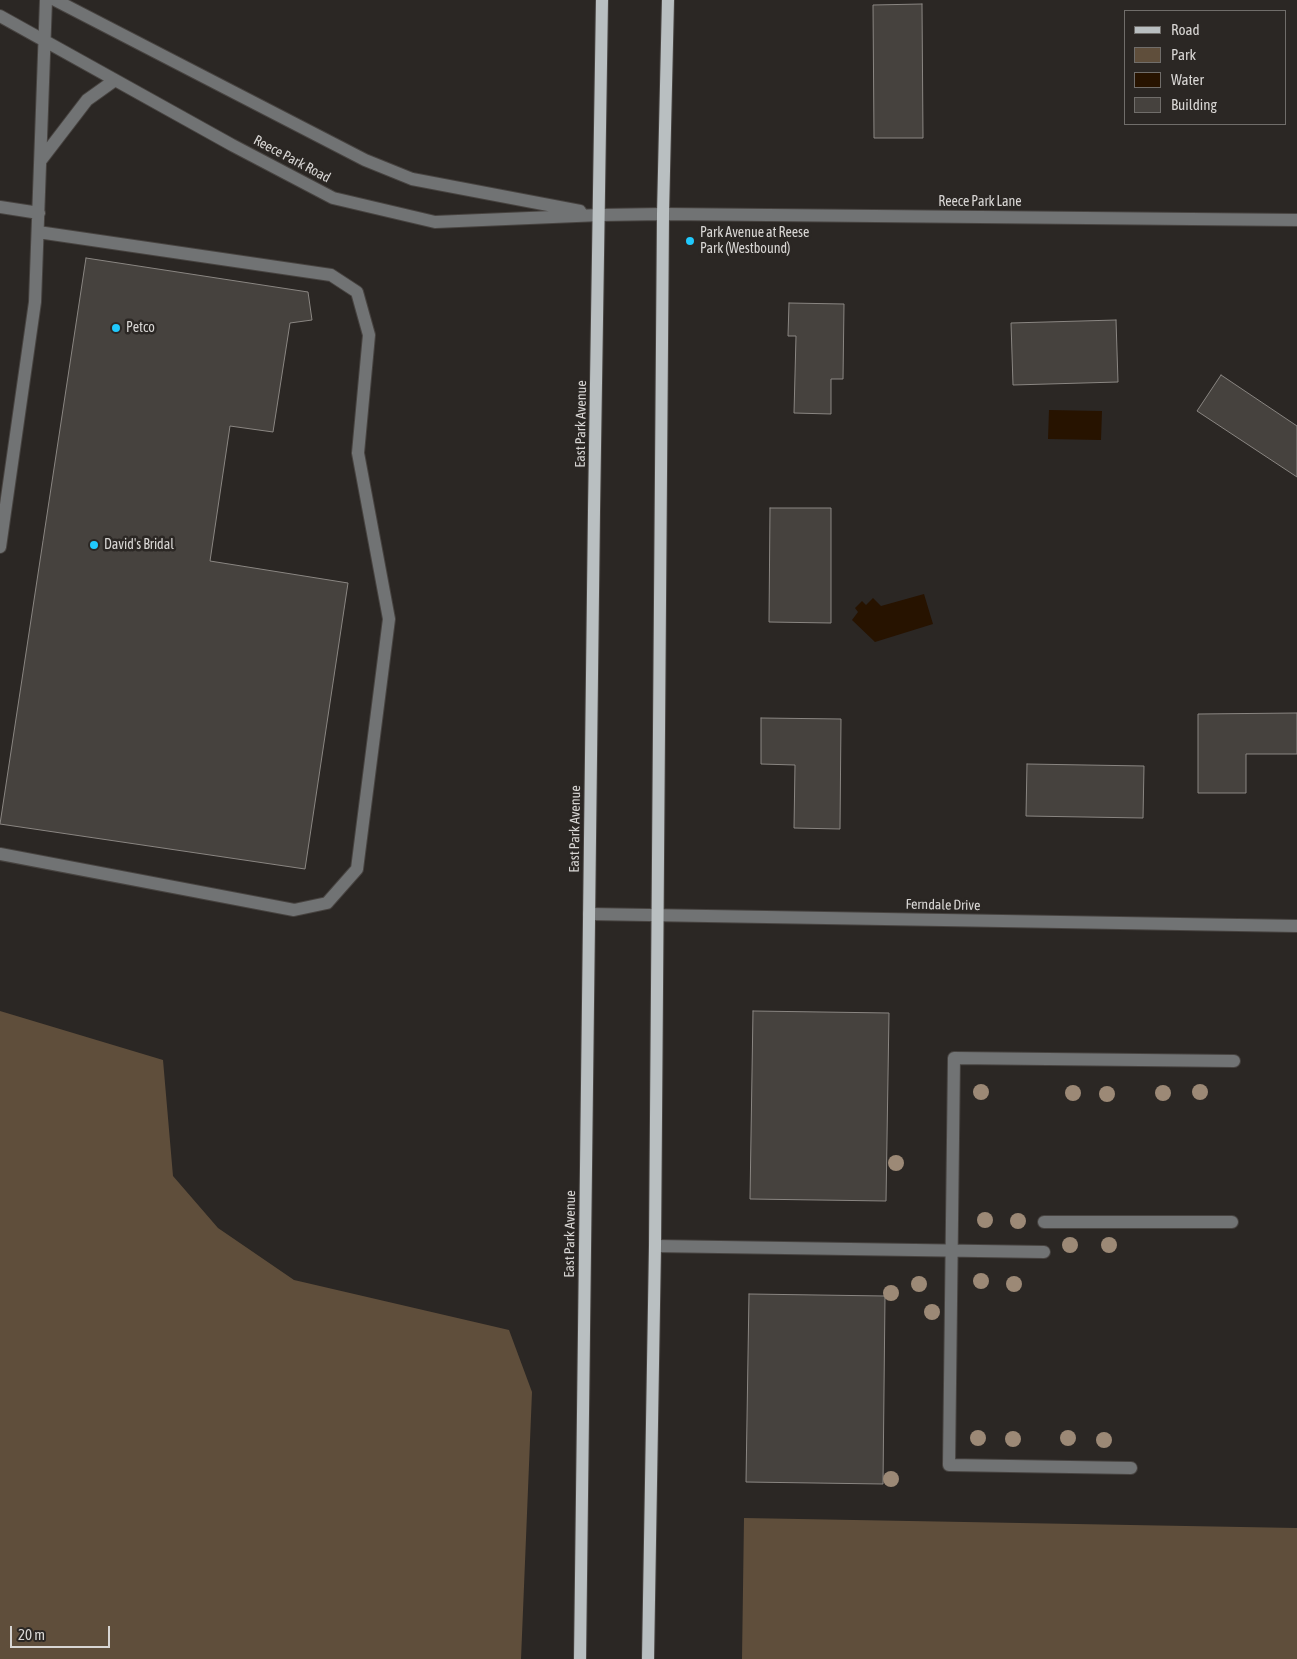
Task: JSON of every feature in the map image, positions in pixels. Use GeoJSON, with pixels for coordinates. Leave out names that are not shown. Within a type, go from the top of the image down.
{"type":"FeatureCollection","features":[{"type":"Feature","properties":{"kind":"main road","name":"East Park Avenue"},"geometry":{"type":"LineString","coordinates":[[580,1659],[602,0]]}},
{"type":"Feature","properties":{"kind":"main road"},"geometry":{"type":"LineString","coordinates":[[648,1659],[655,1246],[663,214],[668,0]]}},
{"type":"Feature","properties":{"kind":"street"},"geometry":{"type":"LineString","coordinates":[[0,547],[35,302],[46,0]]}},
{"type":"Feature","properties":{"kind":"street","name":"Reece Park Road"},"geometry":{"type":"LineString","coordinates":[[55,0],[365,160],[412,178],[600,215]]}},
{"type":"Feature","properties":{"kind":"street","name":"Reece Park Road"},"geometry":{"type":"LineString","coordinates":[[0,16],[232,145],[333,198],[434,222],[663,214]]}},
{"type":"Feature","properties":{"kind":"street"},"geometry":{"type":"LineString","coordinates":[[41,160],[87,100],[115,80]]}},
{"type":"Feature","properties":{"kind":"street"},"geometry":{"type":"LineString","coordinates":[[0,207],[38,213]]}},
{"type":"Feature","properties":{"kind":"street","name":"Reece Park Lane"},"geometry":{"type":"LineString","coordinates":[[663,214],[1297,220]]}},
{"type":"Feature","properties":{"kind":"street"},"geometry":{"type":"LineString","coordinates":[[0,854],[294,910],[327,903],[357,869],[388,619],[358,453],[369,335],[357,292],[331,274],[38,232]]}},
{"type":"Feature","properties":{"kind":"street","name":"Ferndale Drive"},"geometry":{"type":"LineString","coordinates":[[589,914],[1297,926]]}},
{"type":"Feature","properties":{"kind":"street"},"geometry":{"type":"LineString","coordinates":[[1131,1468],[949,1466],[954,1058],[1234,1061]]}},
{"type":"Feature","properties":{"kind":"street"},"geometry":{"type":"LineString","coordinates":[[1044,1222],[1232,1222]]}},
{"type":"Feature","properties":{"kind":"street"},"geometry":{"type":"LineString","coordinates":[[655,1246],[1044,1252]]}},
{"type":"Feature","properties":{"kind":"green space"},"geometry":{"type":"Polygon","coordinates":[[[0,1011],[163,1060],[173,1176],[218,1228],[294,1280],[509,1330],[532,1392],[521,1659],[0,1659],[0,1011]]]}},
{"type":"Feature","properties":{"kind":"green space"},"geometry":{"type":"Polygon","coordinates":[[[744,1518],[1297,1528],[1297,1659],[742,1659],[744,1518]]]}},
{"type":"Feature","properties":{"kind":"water"},"geometry":{"type":"Polygon","coordinates":[[[1049,410],[1102,411],[1101,440],[1048,439],[1049,410]]]}},
{"type":"Feature","properties":{"kind":"water"},"geometry":{"type":"Polygon","coordinates":[[[924,594],[933,624],[875,642],[852,620],[858,612],[855,608],[862,601],[866,605],[873,598],[881,606],[924,594]]]}},
{"type":"Feature","properties":{"kind":"building"},"geometry":{"type":"Polygon","coordinates":[[[922,4],[923,138],[874,138],[873,5],[922,4]]]}},
{"type":"Feature","properties":{"kind":"building"},"geometry":{"type":"Polygon","coordinates":[[[86,258],[308,292],[312,320],[290,323],[273,432],[230,426],[210,561],[348,583],[305,869],[0,824],[86,258]]]}},
{"type":"Feature","properties":{"kind":"building"},"geometry":{"type":"Polygon","coordinates":[[[789,303],[844,304],[843,379],[831,379],[831,414],[794,413],[796,336],[788,336],[789,303]]]}},
{"type":"Feature","properties":{"kind":"building"},"geometry":{"type":"Polygon","coordinates":[[[1116,320],[1118,382],[1013,385],[1011,323],[1116,320]]]}},
{"type":"Feature","properties":{"kind":"building"},"geometry":{"type":"Polygon","coordinates":[[[1221,375],[1297,426],[1297,477],[1197,411],[1221,375]]]}},
{"type":"Feature","properties":{"kind":"building"},"geometry":{"type":"Polygon","coordinates":[[[770,508],[831,508],[831,623],[769,622],[770,508]]]}},
{"type":"Feature","properties":{"kind":"building"},"geometry":{"type":"Polygon","coordinates":[[[1297,713],[1297,754],[1246,754],[1246,793],[1198,793],[1198,714],[1297,713]]]}},
{"type":"Feature","properties":{"kind":"building"},"geometry":{"type":"Polygon","coordinates":[[[761,718],[841,719],[840,829],[794,828],[795,765],[761,764],[761,718]]]}},
{"type":"Feature","properties":{"kind":"building"},"geometry":{"type":"Polygon","coordinates":[[[1027,764],[1144,766],[1143,818],[1026,816],[1027,764]]]}},
{"type":"Feature","properties":{"kind":"building"},"geometry":{"type":"Polygon","coordinates":[[[753,1011],[889,1013],[886,1201],[750,1199],[753,1011]]]}},
{"type":"Feature","properties":{"kind":"building"},"geometry":{"type":"Polygon","coordinates":[[[749,1294],[885,1296],[883,1484],[746,1482],[749,1294]]]}},
{"type":"Feature","properties":{"kind":"place","name":"Park Avenue at Reese Park (Westbound)"},"geometry":{"type":"Point","coordinates":[690,241]}},
{"type":"Feature","properties":{"kind":"place","name":"Petco"},"geometry":{"type":"Point","coordinates":[116,328]}},
{"type":"Feature","properties":{"kind":"place","name":"David's Bridal"},"geometry":{"type":"Point","coordinates":[94,545]}}]}
